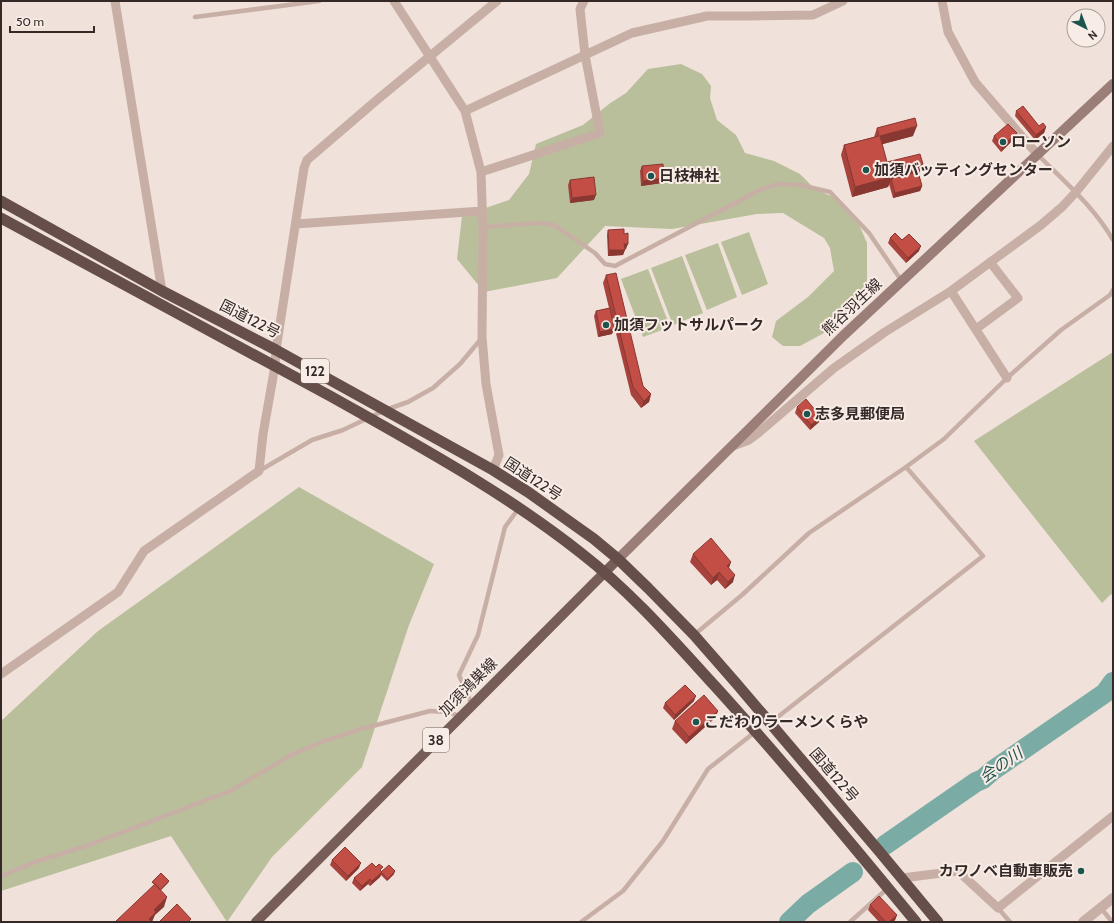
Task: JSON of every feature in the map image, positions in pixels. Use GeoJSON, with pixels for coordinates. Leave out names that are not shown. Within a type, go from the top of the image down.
{"type":"FeatureCollection","features":[{"type":"Feature","properties":{"kind":"highway","name":"国道122号"},"geometry":{"type":"LineString","coordinates":[[1,201],[162,291],[276,350],[493,470],[563,516],[594,539],[618,559],[694,635],[938,922]]}},
{"type":"Feature","properties":{"kind":"highway","name":"国道122号"},"geometry":{"type":"LineString","coordinates":[[1,218],[369,418],[484,485],[519,508],[582,554],[641,606],[679,646],[756,731],[916,922]]}},
{"type":"Feature","properties":{"kind":"main road","name":"熊谷羽生線"},"geometry":{"type":"LineString","coordinates":[[618,559],[728,448],[844,335],[1113,84]]}},
{"type":"Feature","properties":{"kind":"main road","name":"加須鴻巣線"},"geometry":{"type":"LineString","coordinates":[[256,922],[618,559]]}},
{"type":"Feature","properties":{"kind":"street"},"geometry":{"type":"LineString","coordinates":[[115,1],[162,291]]}},
{"type":"Feature","properties":{"kind":"street"},"geometry":{"type":"LineString","coordinates":[[394,1],[465,111],[481,172],[483,226],[482,337],[486,384],[499,455],[493,470]]}},
{"type":"Feature","properties":{"kind":"street"},"geometry":{"type":"LineString","coordinates":[[1,674],[118,592],[144,551],[259,471],[263,434],[275,366],[276,350],[304,168],[308,160],[378,99],[497,1]]}},
{"type":"Feature","properties":{"kind":"street"},"geometry":{"type":"LineString","coordinates":[[481,172],[600,133],[585,55],[580,9],[584,1]]}},
{"type":"Feature","properties":{"kind":"street"},"geometry":{"type":"LineString","coordinates":[[465,111],[632,33],[707,16],[813,14],[843,1]]}},
{"type":"Feature","properties":{"kind":"street"},"geometry":{"type":"LineString","coordinates":[[942,1],[948,32],[976,82],[1037,154]]}},
{"type":"Feature","properties":{"kind":"street"},"geometry":{"type":"LineString","coordinates":[[728,448],[749,440],[834,368],[885,332],[951,291],[1041,225],[1062,207],[1076,192],[1113,146]]}},
{"type":"Feature","properties":{"kind":"street"},"geometry":{"type":"LineString","coordinates":[[296,224],[482,211]]}},
{"type":"Feature","properties":{"kind":"street"},"geometry":{"type":"LineString","coordinates":[[976,329],[1018,298],[990,262]]}},
{"type":"Feature","properties":{"kind":"street"},"geometry":{"type":"LineString","coordinates":[[951,291],[1007,378]]}},
{"type":"Feature","properties":{"kind":"street"},"geometry":{"type":"LineString","coordinates":[[902,878],[958,870],[998,908],[1113,816]]}},
{"type":"Feature","properties":{"kind":"street"},"geometry":{"type":"LineString","coordinates":[[1083,922],[1113,898]]}},
{"type":"Feature","properties":{"kind":"lane"},"geometry":{"type":"LineString","coordinates":[[195,17],[319,1]]}},
{"type":"Feature","properties":{"kind":"lane"},"geometry":{"type":"LineString","coordinates":[[1037,154],[1076,192],[1099,218],[1113,240]]}},
{"type":"Feature","properties":{"kind":"lane"},"geometry":{"type":"LineString","coordinates":[[483,226],[540,223],[554,225],[595,253],[605,264],[615,266],[760,190],[777,184],[800,185],[830,192],[869,233],[902,281]]}},
{"type":"Feature","properties":{"kind":"lane"},"geometry":{"type":"LineString","coordinates":[[694,635],[742,595],[809,533],[906,467],[944,439],[1007,378],[1061,330],[1110,295],[1113,290]]}},
{"type":"Feature","properties":{"kind":"lane"},"geometry":{"type":"LineString","coordinates":[[259,471],[312,440],[343,430],[385,410],[408,402],[433,388],[460,364],[482,337]]}},
{"type":"Feature","properties":{"kind":"lane"},"geometry":{"type":"LineString","coordinates":[[770,723],[983,556],[906,467]]}},
{"type":"Feature","properties":{"kind":"lane"},"geometry":{"type":"LineString","coordinates":[[472,705],[458,675],[478,635],[505,527],[519,508]]}},
{"type":"Feature","properties":{"kind":"lane"},"geometry":{"type":"LineString","coordinates":[[1,876],[38,861],[124,832],[230,791],[293,754],[327,740],[361,729],[430,711],[448,712],[460,716]]}},
{"type":"Feature","properties":{"kind":"lane"},"geometry":{"type":"LineString","coordinates":[[581,922],[623,891],[663,841],[708,769],[756,731]]}},
{"type":"Feature","properties":{"kind":"lane"},"geometry":{"type":"LineString","coordinates":[[850,922],[888,888]]}},
{"type":"Feature","properties":{"kind":"lane"},"geometry":{"type":"LineString","coordinates":[[998,908],[1010,922]]}},
{"type":"Feature","properties":{"kind":"lane"},"geometry":{"type":"LineString","coordinates":[[1101,908],[1112,922]]}},
{"type":"Feature","properties":{"kind":"green space"},"geometry":{"type":"Polygon","coordinates":[[[681,64],[702,74],[711,86],[710,98],[717,120],[736,135],[745,153],[774,161],[800,174],[816,190],[836,198],[857,220],[867,243],[867,283],[852,307],[824,333],[800,346],[783,346],[772,337],[776,321],[808,297],[834,271],[830,248],[824,238],[783,213],[757,214],[672,229],[605,226],[557,278],[484,292],[457,259],[462,216],[509,200],[529,174],[536,144],[583,125],[609,104],[626,93],[648,69],[681,64]]]}},
{"type":"Feature","properties":{"kind":"green space"},"geometry":{"type":"Polygon","coordinates":[[[749,232],[768,284],[742,295],[721,242],[749,232]]]}},
{"type":"Feature","properties":{"kind":"green space"},"geometry":{"type":"Polygon","coordinates":[[[718,243],[737,297],[707,310],[685,255],[718,243]]]}},
{"type":"Feature","properties":{"kind":"green space"},"geometry":{"type":"Polygon","coordinates":[[[682,256],[703,313],[673,325],[651,268],[682,256]]]}},
{"type":"Feature","properties":{"kind":"green space"},"geometry":{"type":"Polygon","coordinates":[[[648,269],[670,327],[643,337],[621,279],[648,269]]]}},
{"type":"Feature","properties":{"kind":"green space"},"geometry":{"type":"Polygon","coordinates":[[[1113,352],[1113,596],[1111,594],[1102,603],[974,441],[1113,352]]]}},
{"type":"Feature","properties":{"kind":"green space"},"geometry":{"type":"Polygon","coordinates":[[[299,487],[434,564],[409,625],[362,767],[272,857],[227,922],[171,836],[1,891],[1,721],[98,631],[299,487]]]}},
{"type":"Feature","properties":{"kind":"building"},"geometry":{"type":"Polygon","coordinates":[[[1023,106],[1039,126],[1043,123],[1046,127],[1036,135],[1016,111],[1023,106]]]}},
{"type":"Feature","properties":{"kind":"building"},"geometry":{"type":"Polygon","coordinates":[[[915,118],[917,126],[880,136],[887,162],[920,154],[923,164],[890,173],[891,177],[855,187],[844,145],[879,136],[877,128],[915,118]]]}},
{"type":"Feature","properties":{"kind":"building"},"geometry":{"type":"Polygon","coordinates":[[[1008,124],[1017,133],[1002,146],[994,136],[1008,124]]]}},
{"type":"Feature","properties":{"kind":"building"},"geometry":{"type":"Polygon","coordinates":[[[663,164],[664,178],[643,181],[642,166],[663,164]]]}},
{"type":"Feature","properties":{"kind":"building"},"geometry":{"type":"Polygon","coordinates":[[[918,172],[922,186],[895,193],[891,179],[918,172]]]}},
{"type":"Feature","properties":{"kind":"building"},"geometry":{"type":"Polygon","coordinates":[[[594,177],[596,195],[572,198],[570,180],[594,177]]]}},
{"type":"Feature","properties":{"kind":"building"},"geometry":{"type":"Polygon","coordinates":[[[624,229],[624,234],[628,233],[628,244],[624,244],[625,250],[609,250],[608,230],[624,229]]]}},
{"type":"Feature","properties":{"kind":"building"},"geometry":{"type":"Polygon","coordinates":[[[895,233],[902,240],[909,234],[921,246],[908,258],[890,238],[895,233]]]}},
{"type":"Feature","properties":{"kind":"building"},"geometry":{"type":"Polygon","coordinates":[[[616,273],[643,386],[651,394],[644,401],[633,387],[606,275],[616,273]]]}},
{"type":"Feature","properties":{"kind":"building"},"geometry":{"type":"Polygon","coordinates":[[[610,308],[614,329],[600,332],[596,311],[610,308]]]}},
{"type":"Feature","properties":{"kind":"building"},"geometry":{"type":"Polygon","coordinates":[[[806,399],[821,417],[811,425],[797,407],[806,399]]]}},
{"type":"Feature","properties":{"kind":"building"},"geometry":{"type":"Polygon","coordinates":[[[711,538],[731,562],[727,566],[735,575],[728,582],[719,572],[713,578],[693,554],[711,538]]]}},
{"type":"Feature","properties":{"kind":"building"},"geometry":{"type":"Polygon","coordinates":[[[685,685],[696,696],[675,715],[665,703],[685,685]]]}},
{"type":"Feature","properties":{"kind":"building"},"geometry":{"type":"Polygon","coordinates":[[[704,695],[718,711],[689,737],[675,721],[704,695]]]}},
{"type":"Feature","properties":{"kind":"building"},"geometry":{"type":"Polygon","coordinates":[[[345,847],[361,863],[348,876],[332,860],[345,847]]]}},
{"type":"Feature","properties":{"kind":"building"},"geometry":{"type":"Polygon","coordinates":[[[372,863],[376,867],[379,864],[383,867],[380,870],[382,872],[372,881],[370,879],[362,886],[354,878],[372,863]]]}},
{"type":"Feature","properties":{"kind":"building"},"geometry":{"type":"Polygon","coordinates":[[[389,865],[395,871],[388,879],[381,872],[389,865]]]}},
{"type":"Feature","properties":{"kind":"building"},"geometry":{"type":"Polygon","coordinates":[[[161,873],[169,881],[160,890],[152,882],[161,873]]]}},
{"type":"Feature","properties":{"kind":"building"},"geometry":{"type":"Polygon","coordinates":[[[155,884],[167,897],[154,910],[156,912],[149,919],[152,922],[115,922],[155,884]]]}},
{"type":"Feature","properties":{"kind":"building"},"geometry":{"type":"Polygon","coordinates":[[[879,896],[897,915],[889,922],[886,922],[870,905],[879,896]]]}},
{"type":"Feature","properties":{"kind":"building"},"geometry":{"type":"Polygon","coordinates":[[[177,904],[191,919],[188,922],[159,922],[177,904]]]}},
{"type":"Feature","properties":{"kind":"waterway","name":"会の川"},"geometry":{"type":"LineString","coordinates":[[885,845],[976,782],[983,779],[992,771],[1105,693],[1113,682]]}},
{"type":"Feature","properties":{"kind":"waterway","name":"会の川"},"geometry":{"type":"LineString","coordinates":[[789,922],[808,904],[853,872]]}},
{"type":"Feature","properties":{"kind":"place","name":"ローソン"},"geometry":{"type":"Point","coordinates":[1003,142]}},
{"type":"Feature","properties":{"kind":"place","name":"加須バッティングセンター"},"geometry":{"type":"Point","coordinates":[866,170]}},
{"type":"Feature","properties":{"kind":"place","name":"日枝神社"},"geometry":{"type":"Point","coordinates":[651,176]}},
{"type":"Feature","properties":{"kind":"place","name":"加須フットサルパーク"},"geometry":{"type":"Point","coordinates":[606,325]}},
{"type":"Feature","properties":{"kind":"place","name":"志多見郵便局"},"geometry":{"type":"Point","coordinates":[807,414]}},
{"type":"Feature","properties":{"kind":"place","name":"こだわりラーメンくらや"},"geometry":{"type":"Point","coordinates":[696,722]}},
{"type":"Feature","properties":{"kind":"place","name":"カワノベ自動車販売"},"geometry":{"type":"Point","coordinates":[1081,871]}}]}
